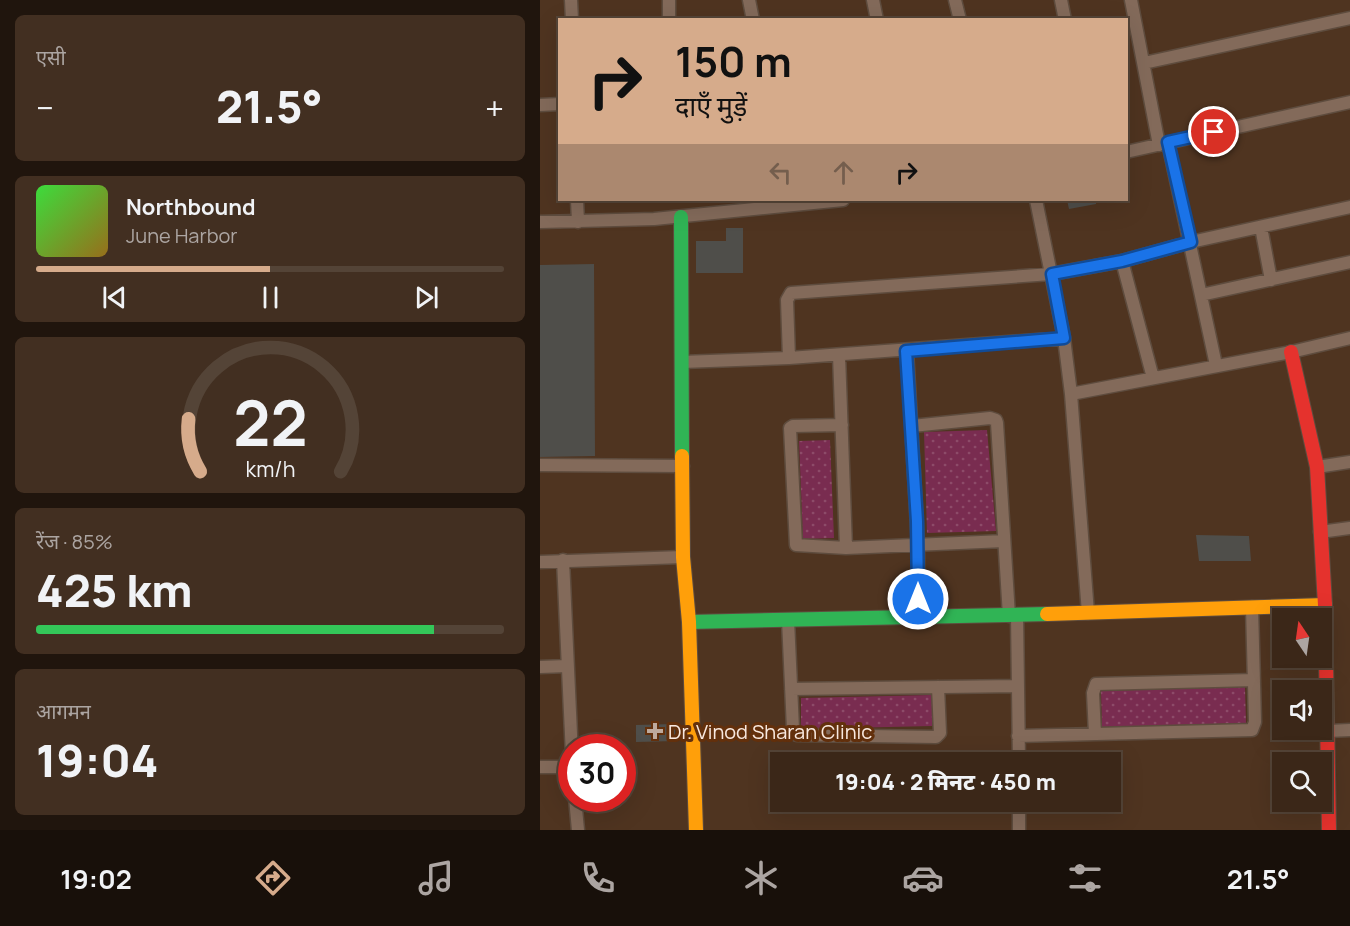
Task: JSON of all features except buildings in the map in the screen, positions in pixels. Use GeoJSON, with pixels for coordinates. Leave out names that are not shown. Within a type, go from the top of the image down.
{"type":"FeatureCollection","features":[{"type":"Feature","properties":{"kind":"street"},"geometry":{"type":"LineString","coordinates":[[571,0],[572,18]]}},
{"type":"Feature","properties":{"kind":"street"},"geometry":{"type":"LineString","coordinates":[[669,0],[669,18]]}},
{"type":"Feature","properties":{"kind":"street"},"geometry":{"type":"LineString","coordinates":[[749,0],[753,18]]}},
{"type":"Feature","properties":{"kind":"street"},"geometry":{"type":"LineString","coordinates":[[873,0],[877,18]]}},
{"type":"Feature","properties":{"kind":"street"},"geometry":{"type":"LineString","coordinates":[[955,0],[960,18]]}},
{"type":"Feature","properties":{"kind":"street"},"geometry":{"type":"LineString","coordinates":[[1061,0],[1065,18]]}},
{"type":"Feature","properties":{"kind":"street"},"geometry":{"type":"LineString","coordinates":[[1131,0],[1163,144],[1191,242],[1216,365]]}},
{"type":"Feature","properties":{"kind":"street"},"geometry":{"type":"LineString","coordinates":[[1144,63],[1350,18]]}},
{"type":"Feature","properties":{"kind":"street"},"geometry":{"type":"LineString","coordinates":[[1128,152],[1350,102]]}},
{"type":"Feature","properties":{"kind":"street"},"geometry":{"type":"LineString","coordinates":[[540,105],[558,105]]}},
{"type":"Feature","properties":{"kind":"street"},"geometry":{"type":"LineString","coordinates":[[577,201],[578,222]]}},
{"type":"Feature","properties":{"kind":"street"},"geometry":{"type":"LineString","coordinates":[[540,222],[681,217],[833,201]]}},
{"type":"Feature","properties":{"kind":"street"},"geometry":{"type":"LineString","coordinates":[[1036,201],[1064,338],[1071,394],[1088,613]]}},
{"type":"Feature","properties":{"kind":"street"},"geometry":{"type":"LineString","coordinates":[[789,358],[787,300],[791,293],[1052,274],[1122,261],[1191,242],[1350,207]]}},
{"type":"Feature","properties":{"kind":"street"},"geometry":{"type":"LineString","coordinates":[[681,217],[683,557],[689,622],[696,830]]}},
{"type":"Feature","properties":{"kind":"street"},"geometry":{"type":"LineString","coordinates":[[1261,227],[1271,280]]}},
{"type":"Feature","properties":{"kind":"street"},"geometry":{"type":"LineString","coordinates":[[1122,261],[1153,378]]}},
{"type":"Feature","properties":{"kind":"street"},"geometry":{"type":"LineString","coordinates":[[1201,296],[1350,262]]}},
{"type":"Feature","properties":{"kind":"street"},"geometry":{"type":"LineString","coordinates":[[682,362],[906,351],[1064,338]]}},
{"type":"Feature","properties":{"kind":"street"},"geometry":{"type":"LineString","coordinates":[[1071,394],[1291,352],[1350,338]]}},
{"type":"Feature","properties":{"kind":"street"},"geometry":{"type":"LineString","coordinates":[[906,351],[918,545],[918,617]]}},
{"type":"Feature","properties":{"kind":"street"},"geometry":{"type":"LineString","coordinates":[[1291,352],[1317,467],[1326,680]]}},
{"type":"Feature","properties":{"kind":"street"},"geometry":{"type":"LineString","coordinates":[[839,355],[846,548]]}},
{"type":"Feature","properties":{"kind":"street"},"geometry":{"type":"LineString","coordinates":[[912,426],[990,418],[996,420],[1004,541],[1018,686],[1019,752]]}},
{"type":"Feature","properties":{"kind":"street"},"geometry":{"type":"LineString","coordinates":[[842,425],[794,426],[790,429],[795,545],[846,548],[1004,541]]}},
{"type":"Feature","properties":{"kind":"street"},"geometry":{"type":"LineString","coordinates":[[1317,467],[1350,462]]}},
{"type":"Feature","properties":{"kind":"street"},"geometry":{"type":"LineString","coordinates":[[540,465],[683,466]]}},
{"type":"Feature","properties":{"kind":"street"},"geometry":{"type":"LineString","coordinates":[[1320,532],[1350,528]]}},
{"type":"Feature","properties":{"kind":"street"},"geometry":{"type":"LineString","coordinates":[[540,562],[683,557]]}},
{"type":"Feature","properties":{"kind":"street"},"geometry":{"type":"LineString","coordinates":[[562,560],[571,734]]}},
{"type":"Feature","properties":{"kind":"street"},"geometry":{"type":"LineString","coordinates":[[689,622],[1013,616],[1324,605]]}},
{"type":"Feature","properties":{"kind":"street"},"geometry":{"type":"LineString","coordinates":[[1018,736],[1252,730],[1255,722],[1252,607]]}},
{"type":"Feature","properties":{"kind":"street"},"geometry":{"type":"LineString","coordinates":[[788,620],[793,729],[797,735],[936,737],[939,734],[938,687]]}},
{"type":"Feature","properties":{"kind":"street"},"geometry":{"type":"LineString","coordinates":[[540,667],[567,666]]}},
{"type":"Feature","properties":{"kind":"street"},"geometry":{"type":"LineString","coordinates":[[1095,734],[1093,693],[1096,684],[1254,680]]}},
{"type":"Feature","properties":{"kind":"street"},"geometry":{"type":"LineString","coordinates":[[791,689],[1018,686]]}},
{"type":"Feature","properties":{"kind":"street"},"geometry":{"type":"LineString","coordinates":[[1332,731],[1350,730]]}},
{"type":"Feature","properties":{"kind":"street"},"geometry":{"type":"LineString","coordinates":[[1328,740],[1329,830]]}},
{"type":"Feature","properties":{"kind":"street"},"geometry":{"type":"LineString","coordinates":[[540,767],[558,767]]}},
{"type":"Feature","properties":{"kind":"street"},"geometry":{"type":"LineString","coordinates":[[576,812],[578,830]]}},
{"type":"Feature","properties":{"kind":"street"},"geometry":{"type":"LineString","coordinates":[[1019,812],[1019,830]]}},
{"type":"Feature","properties":{"kind":"shaded area"},"geometry":{"type":"Polygon","coordinates":[[[987,430],[996,531],[927,533],[924,432],[987,430]]]}},
{"type":"Feature","properties":{"kind":"shaded area"},"geometry":{"type":"Polygon","coordinates":[[[830,440],[834,538],[803,539],[799,441],[830,440]]]}},
{"type":"Feature","properties":{"kind":"shaded area"},"geometry":{"type":"Polygon","coordinates":[[[1245,687],[1246,723],[1102,727],[1101,691],[1245,687]]]}},
{"type":"Feature","properties":{"kind":"shaded area"},"geometry":{"type":"Polygon","coordinates":[[[932,695],[932,726],[801,729],[801,698],[932,695]]]}},
{"type":"Feature","properties":{"kind":"traffic: fast"},"geometry":{"type":"LineString","coordinates":[[681,217],[682,456]]}},
{"type":"Feature","properties":{"kind":"traffic: fast"},"geometry":{"type":"LineString","coordinates":[[689,622],[1047,614]]}},
{"type":"Feature","properties":{"kind":"traffic: slow"},"geometry":{"type":"LineString","coordinates":[[682,456],[683,557],[689,622],[696,830]]}},
{"type":"Feature","properties":{"kind":"traffic: slow"},"geometry":{"type":"LineString","coordinates":[[1047,614],[1325,605]]}},
{"type":"Feature","properties":{"kind":"traffic: jam"},"geometry":{"type":"LineString","coordinates":[[1291,352],[1317,467],[1325,605],[1329,830]]}},
{"type":"Feature","properties":{"kind":"place","name":"Dr. Vinod Sharan Clinic"},"geometry":{"type":"Point","coordinates":[655,731]}},
{"type":"Feature","properties":{"kind":"route"},"geometry":{"type":"LineString","coordinates":[[918,599],[917,521],[906,351],[1064,338],[1052,274],[1122,261],[1191,242],[1168,142],[1214,132]]}}]}
